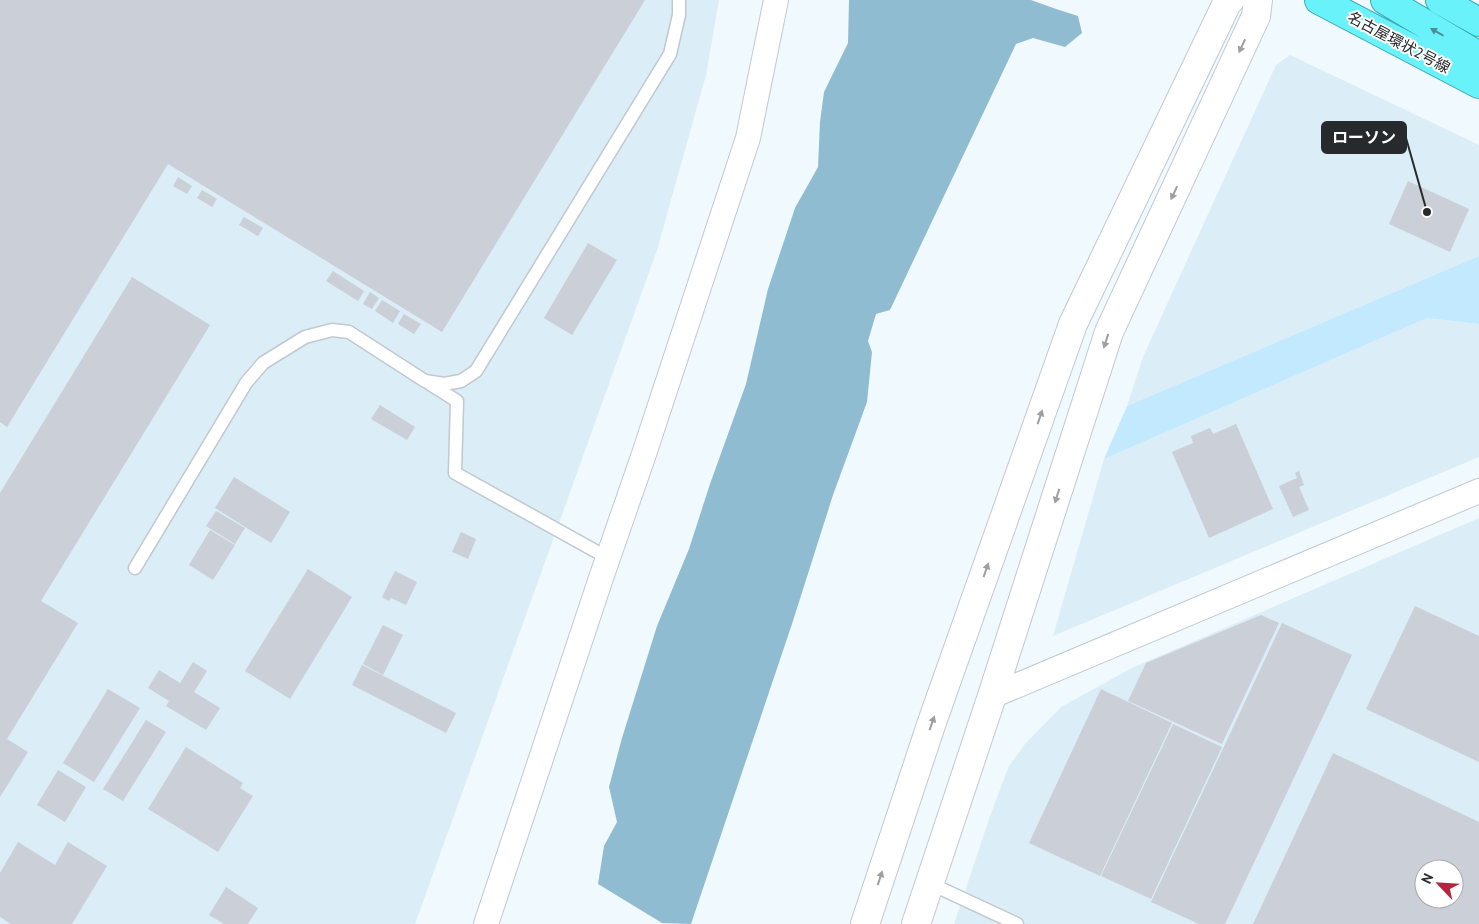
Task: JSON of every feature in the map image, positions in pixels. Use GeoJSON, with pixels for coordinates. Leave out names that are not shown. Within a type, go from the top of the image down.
{"type":"FeatureCollection","features":[{"type":"Feature","properties":{"kind":"highway","name":"名古屋環状2号線"},"geometry":{"type":"LineString","coordinates":[[1319,0],[1479,84]]}},
{"type":"Feature","properties":{"kind":"highway"},"geometry":{"type":"LineString","coordinates":[[1385,0],[1479,56]]}},
{"type":"Feature","properties":{"kind":"highway"},"geometry":{"type":"LineString","coordinates":[[1440,0],[1479,22]]}},
{"type":"Feature","properties":{"kind":"street"},"geometry":{"type":"LineString","coordinates":[[486,924],[608,558],[648,445],[748,138],[776,0]]}},
{"type":"Feature","properties":{"kind":"street"},"geometry":{"type":"LineString","coordinates":[[865,924],[932,722],[1073,324],[1230,0]]}},
{"type":"Feature","properties":{"kind":"street"},"geometry":{"type":"LineString","coordinates":[[916,924],[992,696],[1109,332],[1256,16],[1258,0]]}},
{"type":"Feature","properties":{"kind":"street"},"geometry":{"type":"LineString","coordinates":[[992,696],[1479,491]]}},
{"type":"Feature","properties":{"kind":"lane"},"geometry":{"type":"LineString","coordinates":[[424,381],[444,384],[461,382],[476,371],[670,54],[679,15],[679,0]]}},
{"type":"Feature","properties":{"kind":"lane"},"geometry":{"type":"LineString","coordinates":[[135,568],[246,383],[263,362],[306,337],[332,330],[348,332],[457,400],[455,473],[608,558]]}},
{"type":"Feature","properties":{"kind":"lane"},"geometry":{"type":"LineString","coordinates":[[929,883],[1017,924]]}},
{"type":"Feature","properties":{"kind":"shaded area"},"geometry":{"type":"Polygon","coordinates":[[[0,0],[719,0],[706,75],[657,250],[415,924],[0,924],[0,0]]]}},
{"type":"Feature","properties":{"kind":"shaded area"},"geometry":{"type":"Polygon","coordinates":[[[849,0],[1031,0],[1078,16],[1082,33],[1065,47],[1033,38],[1016,44],[890,310],[876,314],[868,341],[872,352],[867,402],[833,495],[792,624],[691,924],[662,923],[598,884],[604,846],[617,822],[609,787],[622,738],[657,626],[689,549],[746,384],[768,289],[795,208],[818,167],[820,122],[824,92],[848,43],[849,0]]]}},
{"type":"Feature","properties":{"kind":"shaded area"},"geometry":{"type":"Polygon","coordinates":[[[1290,55],[1479,145],[1479,256],[1127,406],[1143,357],[1276,65],[1290,55]]]}},
{"type":"Feature","properties":{"kind":"shaded area"},"geometry":{"type":"Polygon","coordinates":[[[1479,256],[1479,324],[1427,318],[1104,459],[1127,406],[1479,256]]]}},
{"type":"Feature","properties":{"kind":"shaded area"},"geometry":{"type":"Polygon","coordinates":[[[1427,318],[1479,324],[1479,457],[1053,636],[1104,459],[1427,318]]]}},
{"type":"Feature","properties":{"kind":"shaded area"},"geometry":{"type":"Polygon","coordinates":[[[1479,518],[1479,924],[954,924],[990,816],[1009,766],[1025,744],[1061,707],[1132,668],[1479,518]]]}},
{"type":"Feature","properties":{"kind":"building"},"geometry":{"type":"Polygon","coordinates":[[[0,0],[645,0],[442,332],[168,164],[7,427],[0,422],[0,0]]]}},
{"type":"Feature","properties":{"kind":"building"},"geometry":{"type":"Polygon","coordinates":[[[178,177],[192,186],[187,194],[173,186],[178,177]]]}},
{"type":"Feature","properties":{"kind":"building"},"geometry":{"type":"Polygon","coordinates":[[[1408,181],[1469,209],[1450,252],[1389,224],[1408,181]]]}},
{"type":"Feature","properties":{"kind":"building"},"geometry":{"type":"Polygon","coordinates":[[[202,190],[217,199],[212,207],[197,198],[202,190]]]}},
{"type":"Feature","properties":{"kind":"building"},"geometry":{"type":"Polygon","coordinates":[[[244,217],[263,228],[258,236],[239,225],[244,217]]]}},
{"type":"Feature","properties":{"kind":"building"},"geometry":{"type":"Polygon","coordinates":[[[588,243],[617,260],[572,335],[544,318],[588,243]]]}},
{"type":"Feature","properties":{"kind":"building"},"geometry":{"type":"Polygon","coordinates":[[[333,271],[364,291],[358,301],[326,281],[333,271]]]}},
{"type":"Feature","properties":{"kind":"building"},"geometry":{"type":"Polygon","coordinates":[[[132,277],[210,325],[41,601],[78,623],[7,739],[28,752],[0,797],[0,493],[132,277]]]}},
{"type":"Feature","properties":{"kind":"building"},"geometry":{"type":"Polygon","coordinates":[[[370,292],[379,298],[372,309],[363,304],[370,292]]]}},
{"type":"Feature","properties":{"kind":"building"},"geometry":{"type":"Polygon","coordinates":[[[382,300],[400,311],[393,323],[375,311],[382,300]]]}},
{"type":"Feature","properties":{"kind":"building"},"geometry":{"type":"Polygon","coordinates":[[[404,314],[421,324],[414,334],[398,324],[404,314]]]}},
{"type":"Feature","properties":{"kind":"building"},"geometry":{"type":"Polygon","coordinates":[[[380,405],[415,427],[407,440],[371,419],[380,405]]]}},
{"type":"Feature","properties":{"kind":"building"},"geometry":{"type":"Polygon","coordinates":[[[1236,424],[1273,509],[1209,538],[1172,452],[1193,443],[1191,436],[1210,428],[1213,434],[1236,424]]]}},
{"type":"Feature","properties":{"kind":"building"},"geometry":{"type":"Polygon","coordinates":[[[1299,471],[1304,485],[1299,487],[1309,510],[1293,517],[1279,486],[1297,478],[1295,473],[1299,471]]]}},
{"type":"Feature","properties":{"kind":"building"},"geometry":{"type":"Polygon","coordinates":[[[234,477],[290,512],[271,543],[215,508],[234,477]]]}},
{"type":"Feature","properties":{"kind":"building"},"geometry":{"type":"Polygon","coordinates":[[[216,511],[245,528],[235,544],[206,526],[216,511]]]}},
{"type":"Feature","properties":{"kind":"building"},"geometry":{"type":"Polygon","coordinates":[[[210,530],[235,545],[213,580],[189,565],[210,530]]]}},
{"type":"Feature","properties":{"kind":"building"},"geometry":{"type":"Polygon","coordinates":[[[461,532],[476,539],[468,559],[452,552],[461,532]]]}},
{"type":"Feature","properties":{"kind":"building"},"geometry":{"type":"Polygon","coordinates":[[[308,569],[352,597],[290,699],[245,671],[308,569]]]}},
{"type":"Feature","properties":{"kind":"building"},"geometry":{"type":"Polygon","coordinates":[[[395,571],[417,582],[406,605],[391,598],[389,601],[382,597],[395,571]]]}},
{"type":"Feature","properties":{"kind":"building"},"geometry":{"type":"Polygon","coordinates":[[[1415,606],[1479,636],[1479,762],[1366,709],[1415,606]]]}},
{"type":"Feature","properties":{"kind":"building"},"geometry":{"type":"Polygon","coordinates":[[[1261,615],[1279,623],[1222,744],[1128,701],[1146,663],[1261,615]]]}},
{"type":"Feature","properties":{"kind":"building"},"geometry":{"type":"Polygon","coordinates":[[[1282,623],[1352,655],[1225,924],[1199,924],[1151,902],[1282,623]]]}},
{"type":"Feature","properties":{"kind":"building"},"geometry":{"type":"Polygon","coordinates":[[[383,625],[403,635],[383,675],[363,664],[383,625]]]}},
{"type":"Feature","properties":{"kind":"building"},"geometry":{"type":"Polygon","coordinates":[[[193,662],[207,671],[194,692],[220,708],[206,730],[166,706],[169,701],[148,688],[159,670],[180,683],[193,662]]]}},
{"type":"Feature","properties":{"kind":"building"},"geometry":{"type":"Polygon","coordinates":[[[362,665],[456,713],[446,733],[352,685],[362,665]]]}},
{"type":"Feature","properties":{"kind":"building"},"geometry":{"type":"Polygon","coordinates":[[[108,689],[140,708],[94,782],[63,763],[108,689]]]}},
{"type":"Feature","properties":{"kind":"building"},"geometry":{"type":"Polygon","coordinates":[[[1101,689],[1172,723],[1100,876],[1029,843],[1101,689]]]}},
{"type":"Feature","properties":{"kind":"building"},"geometry":{"type":"Polygon","coordinates":[[[146,720],[166,732],[123,801],[103,789],[146,720]]]}},
{"type":"Feature","properties":{"kind":"building"},"geometry":{"type":"Polygon","coordinates":[[[1173,724],[1222,747],[1151,899],[1101,876],[1173,724]]]}},
{"type":"Feature","properties":{"kind":"building"},"geometry":{"type":"Polygon","coordinates":[[[186,747],[243,783],[240,788],[253,796],[218,852],[148,809],[186,747]]]}},
{"type":"Feature","properties":{"kind":"building"},"geometry":{"type":"Polygon","coordinates":[[[1333,753],[1479,822],[1479,924],[1253,924],[1333,753]]]}},
{"type":"Feature","properties":{"kind":"building"},"geometry":{"type":"Polygon","coordinates":[[[58,770],[86,787],[65,822],[37,805],[58,770]]]}},
{"type":"Feature","properties":{"kind":"building"},"geometry":{"type":"Polygon","coordinates":[[[18,842],[55,865],[68,842],[107,866],[72,924],[11,924],[0,917],[0,873],[18,842]]]}},
{"type":"Feature","properties":{"kind":"building"},"geometry":{"type":"Polygon","coordinates":[[[226,887],[258,908],[248,924],[224,924],[209,915],[226,887]]]}},
{"type":"Feature","properties":{"kind":"place","name":"ローソン"},"geometry":{"type":"Point","coordinates":[1427,212]}}]}
